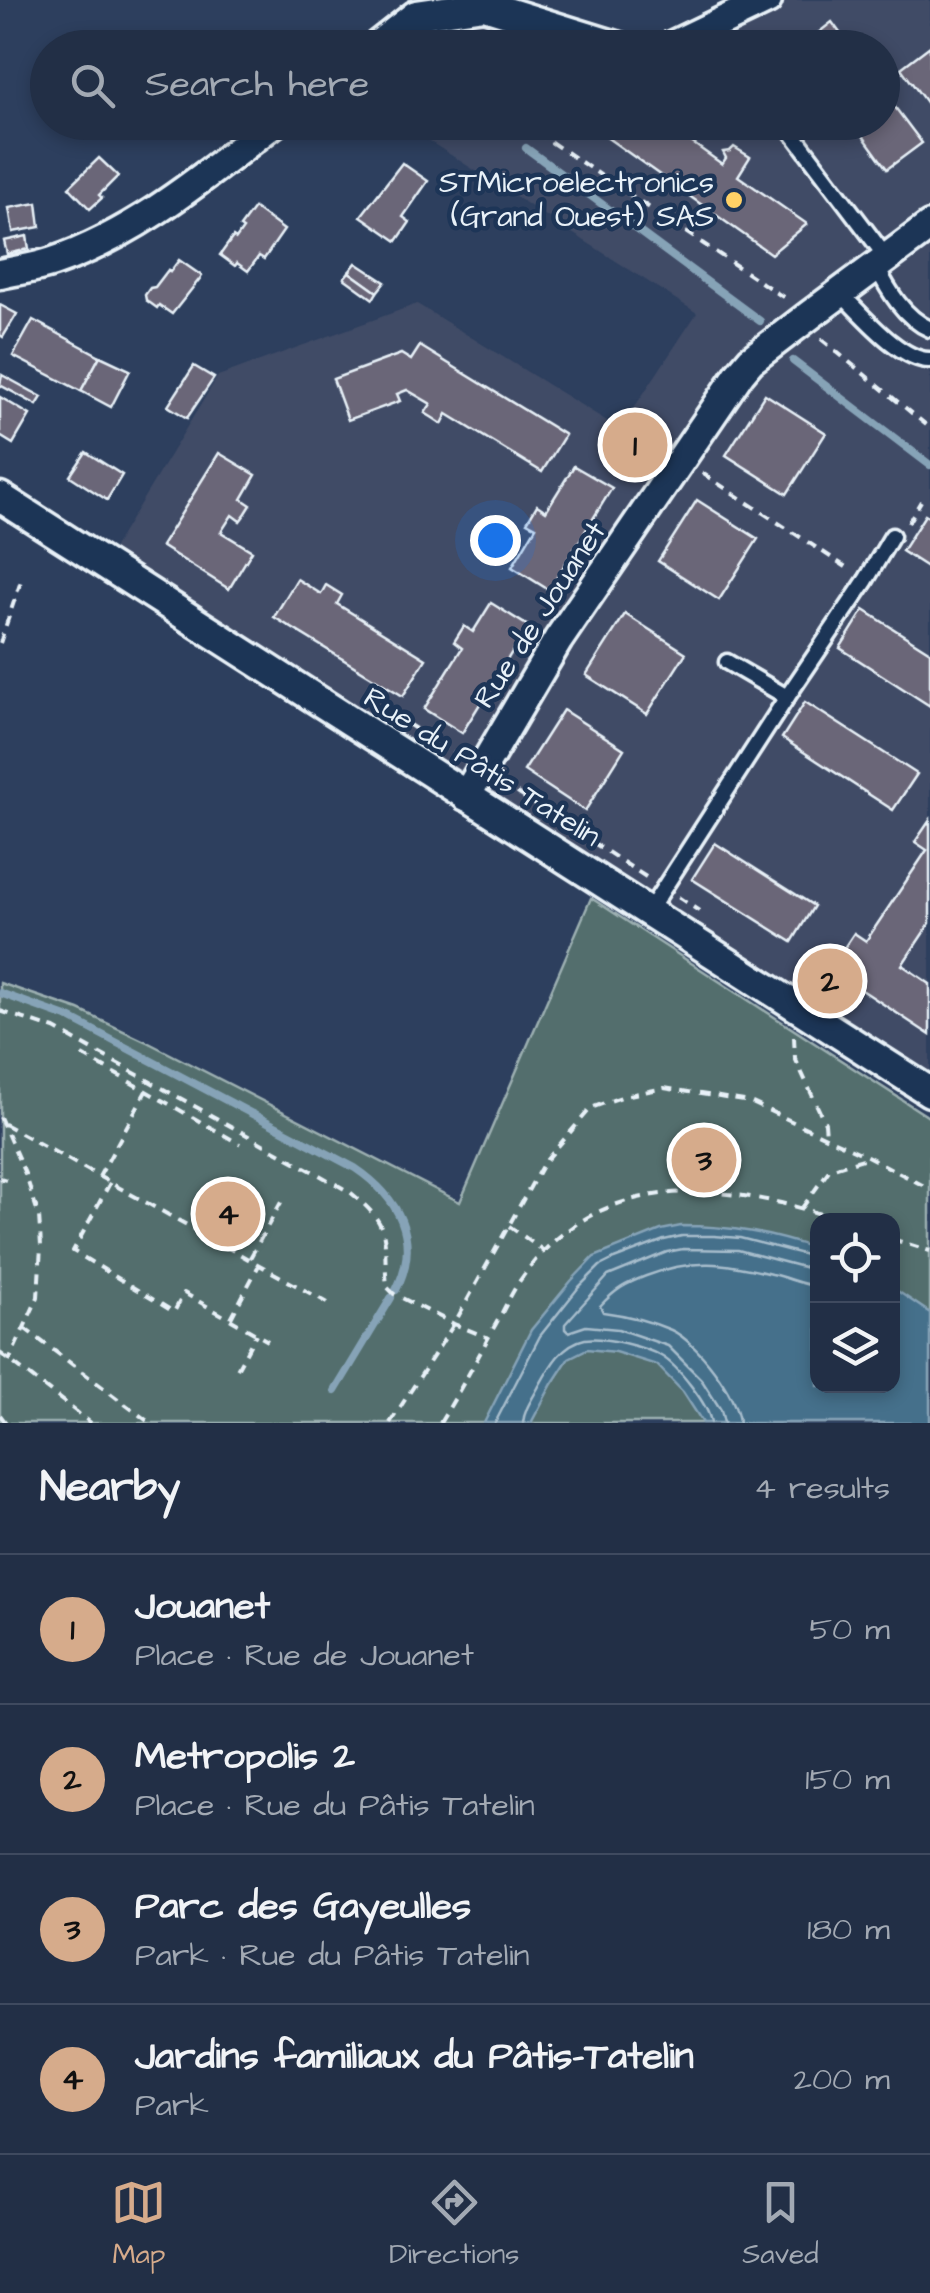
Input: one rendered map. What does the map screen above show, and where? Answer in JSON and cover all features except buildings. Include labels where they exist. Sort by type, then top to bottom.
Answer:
[{"type":"street","points":[[704,30],[766,0]]},
{"type":"street","points":[[398,30],[416,16],[484,4],[567,30]]},
{"type":"street","points":[[0,274],[49,264],[82,251],[153,213],[251,140]]},
{"type":"street","name":"Rue de Jouanet","points":[[466,796],[558,640],[740,373],[810,315],[930,226]]},
{"type":"street","name":"Rue du Pâtis Tatelin","points":[[0,498],[808,1014],[926,1083]]},
{"type":"lane","points":[[797,140],[881,261],[893,298],[919,324],[930,329]]},
{"type":"lane","points":[[840,293],[893,344],[918,360],[930,360]]},
{"type":"lane","points":[[649,911],[892,536]]},
{"type":"lane","points":[[727,662],[787,697]]},
{"type":"path","points":[[548,140],[810,315],[812,332],[930,428]]},
{"type":"path","points":[[682,459],[866,580]]},
{"type":"path","points":[[892,536],[899,538],[921,501]]},
{"type":"path","points":[[0,643],[20,581]]},
{"type":"path","points":[[0,1011],[55,1030],[350,1192],[367,1206],[384,1231],[387,1287],[394,1294],[488,1338]]},
{"type":"path","points":[[808,1014],[794,1034],[795,1058],[825,1123],[826,1137]]},
{"type":"path","points":[[82,1055],[240,1144]]},
{"type":"path","points":[[390,1423],[454,1324],[543,1164],[591,1108],[664,1088],[750,1102],[930,1189]]},
{"type":"path","points":[[99,1177],[146,1091]]},
{"type":"path","points":[[0,1117],[26,1176],[38,1216],[41,1246],[38,1298],[9,1361]]},
{"type":"path","points":[[4,1124],[328,1303]]},
{"type":"path","points":[[802,1208],[830,1169],[868,1157]]},
{"type":"path","points":[[110,1183],[73,1251],[174,1312],[184,1293],[268,1340]]},
{"type":"path","points":[[440,1423],[519,1282],[544,1251],[576,1224],[625,1201],[651,1194],[717,1191],[817,1213]]},
{"type":"path","points":[[249,1260],[284,1197]]},
{"type":"path","points":[[508,1226],[544,1251]]},
{"type":"path","points":[[900,1242],[930,1252]]},
{"type":"path","points":[[230,1319],[259,1266]]},
{"type":"path","points":[[24,1328],[150,1423]]},
{"type":"path","points":[[237,1369],[256,1334]]},
{"type":"path","points":[[0,1352],[90,1423]]},
{"type":"path","points":[[0,1416],[6,1423]]},
{"type":"shaded area","points":[[767,0],[930,0],[930,1092],[466,797],[458,808],[95,578],[218,376],[417,304],[620,429],[697,313],[427,140],[900,140],[900,30],[703,30]]},
{"type":"shaded area","points":[[484,5],[565,30],[397,30],[416,15]]},
{"type":"green space","points":[[591,898],[930,1118],[930,1423],[0,1423],[0,983],[79,1010],[460,1202]]},
{"type":"water","points":[[717,1227],[810,1247],[810,1393],[900,1393],[900,1293],[930,1313],[930,1423],[703,1423],[683,1392],[657,1365],[615,1352],[587,1349],[569,1358],[531,1423],[484,1423],[531,1330],[571,1281],[594,1257],[661,1230]]},
{"type":"waterway","points":[[526,148],[760,321]]},
{"type":"waterway","points":[[793,361],[930,465]]},
{"type":"waterway","points":[[0,993],[72,1019],[370,1179],[394,1206],[406,1237],[407,1254],[396,1290]]},
{"type":"waterway","points":[[335,1391],[391,1298]]},
{"type":"place","name":"STMicroelectronics (Grand Ouest) SAS","points":[[734,200]]},
{"type":"place","name":"Jouanet","points":[[635,445]]},
{"type":"place","name":"Metropolis 2","points":[[830,981]]},
{"type":"place","name":"Parc des Gayeulles","points":[[704,1160]]},
{"type":"place","name":"Jardins familiaux du Pâtis-Tatelin","points":[[228,1214]]}]
